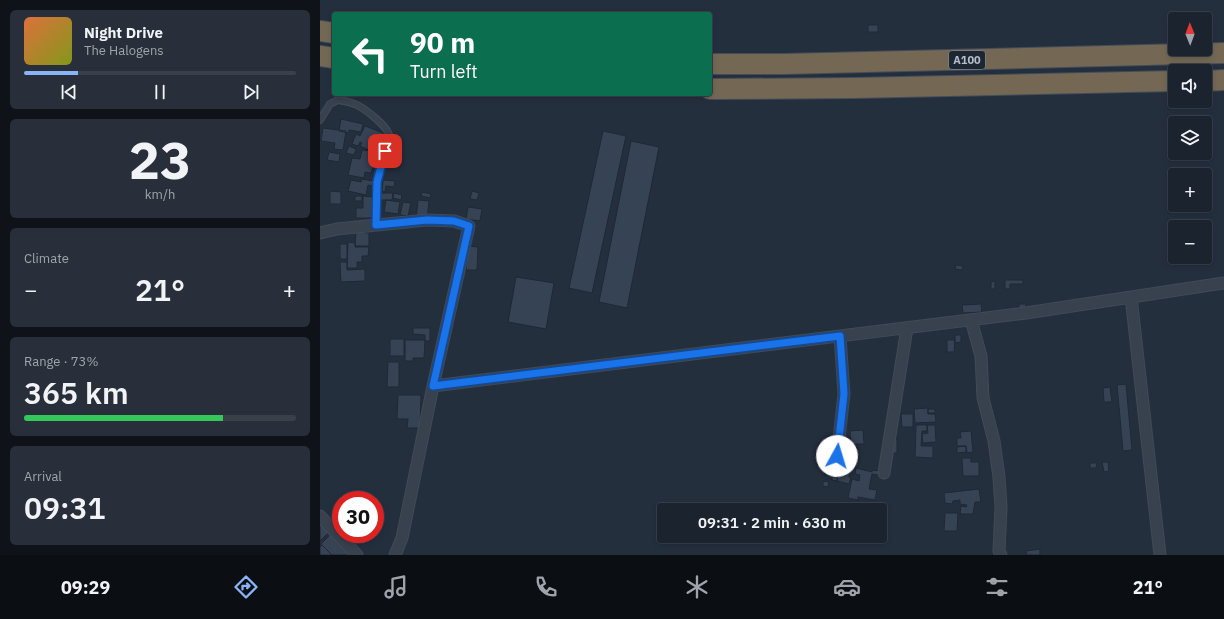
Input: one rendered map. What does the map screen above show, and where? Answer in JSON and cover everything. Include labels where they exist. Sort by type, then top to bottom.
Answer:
[{"type":"highway","points":[[320,31],[332,33]]},
{"type":"highway","name":"A100","points":[[712,64],[784,64],[1224,53]]},
{"type":"highway","points":[[320,56],[332,58]]},
{"type":"highway","points":[[1212,81],[1224,80]]},
{"type":"highway","name":"A100","points":[[712,89],[862,88],[1168,81]]},
{"type":"street","points":[[320,233],[337,229],[427,220],[454,221],[469,226],[433,386],[402,538],[395,555]]},
{"type":"street","points":[[433,386],[1026,314],[1224,283]]},
{"type":"street","points":[[1131,297],[1160,555]]},
{"type":"street","points":[[971,320],[981,356],[983,398],[994,441],[1001,507],[999,551],[1001,555]]},
{"type":"street","points":[[884,473],[907,328]]},
{"type":"street","points":[[837,456],[844,394],[840,336]]},
{"type":"street","points":[[320,516],[358,555]]},
{"type":"lane","points":[[320,120],[330,104],[338,100],[358,105],[389,132],[377,182],[376,225]]},
{"type":"building","points":[[868,25],[878,25],[878,32],[868,32]]},
{"type":"building","points":[[341,119],[363,124],[361,132],[349,130],[349,133],[339,131]]},
{"type":"building","points":[[365,126],[386,134],[382,144],[373,141],[369,150],[360,146],[362,143],[360,142],[358,146],[352,144],[356,134],[360,136]]},
{"type":"building","points":[[323,128],[346,131],[343,150],[334,149],[335,143],[321,141]]},
{"type":"building","points":[[603,131],[626,136],[592,293],[569,288]]},
{"type":"building","points":[[631,141],[659,147],[627,308],[599,302]]},
{"type":"building","points":[[372,144],[383,146],[378,168],[373,167],[371,173],[365,172],[364,178],[348,175],[352,158],[360,159],[362,150],[370,151]]},
{"type":"building","points":[[349,146],[356,149],[354,155],[346,153]]},
{"type":"building","points":[[329,152],[340,154],[339,162],[327,160]]},
{"type":"building","points":[[362,179],[373,181],[372,186],[368,185],[366,195],[348,191],[351,180],[361,182]]},
{"type":"building","points":[[383,180],[395,181],[394,187],[386,186],[385,192],[382,191]]},
{"type":"building","points":[[330,191],[341,192],[341,204],[330,204]]},
{"type":"building","points":[[472,191],[479,193],[477,200],[470,199]]},
{"type":"building","points":[[422,192],[431,194],[430,198],[421,196]]},
{"type":"building","points":[[380,193],[393,193],[392,200],[380,200]]},
{"type":"building","points":[[394,193],[402,195],[401,200],[393,198]]},
{"type":"building","points":[[355,196],[362,196],[362,201],[355,201]]},
{"type":"building","points":[[363,196],[373,197],[372,218],[356,218],[356,208],[363,208]]},
{"type":"building","points":[[386,200],[400,202],[398,214],[384,212]]},
{"type":"building","points":[[418,200],[429,201],[427,221],[416,220]]},
{"type":"building","points":[[403,202],[411,203],[408,216],[400,215]]},
{"type":"building","points":[[468,207],[482,209],[480,221],[466,219]]},
{"type":"building","points":[[356,232],[369,233],[369,246],[355,246]]},
{"type":"building","points":[[348,242],[355,243],[355,247],[369,247],[368,256],[362,256],[362,262],[357,262],[357,268],[347,268]]},
{"type":"building","points":[[340,244],[347,244],[347,259],[340,259]]},
{"type":"building","points":[[468,246],[478,247],[477,270],[466,270]]},
{"type":"building","points":[[340,262],[347,262],[347,270],[365,269],[365,281],[341,282]]},
{"type":"building","points":[[956,265],[963,266],[962,270],[955,269]]},
{"type":"building","points":[[516,277],[554,283],[546,329],[508,322]]},
{"type":"building","points":[[1005,280],[1023,280],[1023,284],[1010,284],[1010,289],[1005,289]]},
{"type":"building","points":[[995,281],[995,289],[991,289],[991,282]]},
{"type":"building","points":[[981,304],[982,312],[963,313],[962,305]]},
{"type":"building","points":[[1019,304],[1026,304],[1026,313],[1019,313]]},
{"type":"building","points":[[413,328],[430,328],[430,341],[425,341],[425,335],[413,334]]},
{"type":"building","points":[[955,335],[961,335],[961,342],[955,343]]},
{"type":"building","points":[[390,339],[404,339],[404,356],[390,356]]},
{"type":"building","points":[[405,340],[425,340],[424,358],[413,358],[413,361],[405,361]]},
{"type":"building","points":[[947,340],[955,340],[954,352],[947,352]]},
{"type":"building","points":[[388,362],[399,362],[399,387],[387,387]]},
{"type":"building","points":[[1126,384],[1132,450],[1123,451],[1117,385]]},
{"type":"building","points":[[1110,387],[1112,402],[1104,402],[1103,388]]},
{"type":"building","points":[[398,395],[421,395],[420,428],[407,428],[408,419],[397,419]]},
{"type":"building","points":[[928,408],[928,414],[935,414],[936,422],[915,423],[914,409]]},
{"type":"building","points":[[928,409],[935,409],[935,413],[928,413]]},
{"type":"building","points":[[901,414],[913,414],[913,427],[902,427]]},
{"type":"building","points":[[916,425],[927,425],[927,431],[922,431],[921,446],[933,446],[933,458],[915,457]]},
{"type":"building","points":[[927,425],[935,425],[936,442],[923,443],[922,434],[928,433]]},
{"type":"building","points":[[863,430],[864,444],[851,444],[850,431]]},
{"type":"building","points":[[971,431],[973,452],[967,453],[966,446],[957,446],[957,438],[961,438],[960,432]]},
{"type":"building","points":[[889,439],[897,439],[897,453],[889,453]]},
{"type":"building","points":[[966,446],[966,452],[957,453],[957,447]]},
{"type":"building","points":[[845,449],[851,450],[848,464],[841,462]]},
{"type":"building","points":[[962,458],[971,458],[971,462],[979,462],[979,476],[963,476]]},
{"type":"building","points":[[827,461],[839,462],[837,481],[832,480],[832,476],[825,475]]},
{"type":"building","points":[[1102,462],[1108,462],[1109,471],[1104,472]]},
{"type":"building","points":[[1090,463],[1097,463],[1096,468],[1090,468]]},
{"type":"building","points":[[841,464],[851,466],[849,477],[851,477],[849,484],[837,481]]},
{"type":"building","points":[[856,468],[872,472],[872,470],[879,471],[878,475],[872,474],[869,489],[877,490],[875,500],[858,497],[858,500],[848,498],[852,479],[859,481],[860,475],[855,474]]},
{"type":"building","points":[[823,481],[829,482],[828,487],[823,486]]},
{"type":"building","points":[[979,489],[981,502],[975,502],[973,514],[960,514],[961,506],[966,507],[967,505],[960,504],[960,500],[953,501],[952,504],[945,503],[944,493]]},
{"type":"building","points":[[945,513],[958,513],[957,531],[944,531]]},
{"type":"building","points":[[320,516],[332,529],[320,541]]},
{"type":"building","points":[[332,533],[332,543],[343,543],[352,552],[349,555],[332,555],[321,544]]},
{"type":"building","points":[[322,545],[332,555],[320,555],[320,547]]},
{"type":"building","points":[[1040,549],[1040,555],[1027,555],[1026,551]]},
{"type":"route","points":[[385,151],[377,182],[376,225],[427,220],[454,221],[469,226],[433,386],[840,336],[844,394],[837,456]]}]
